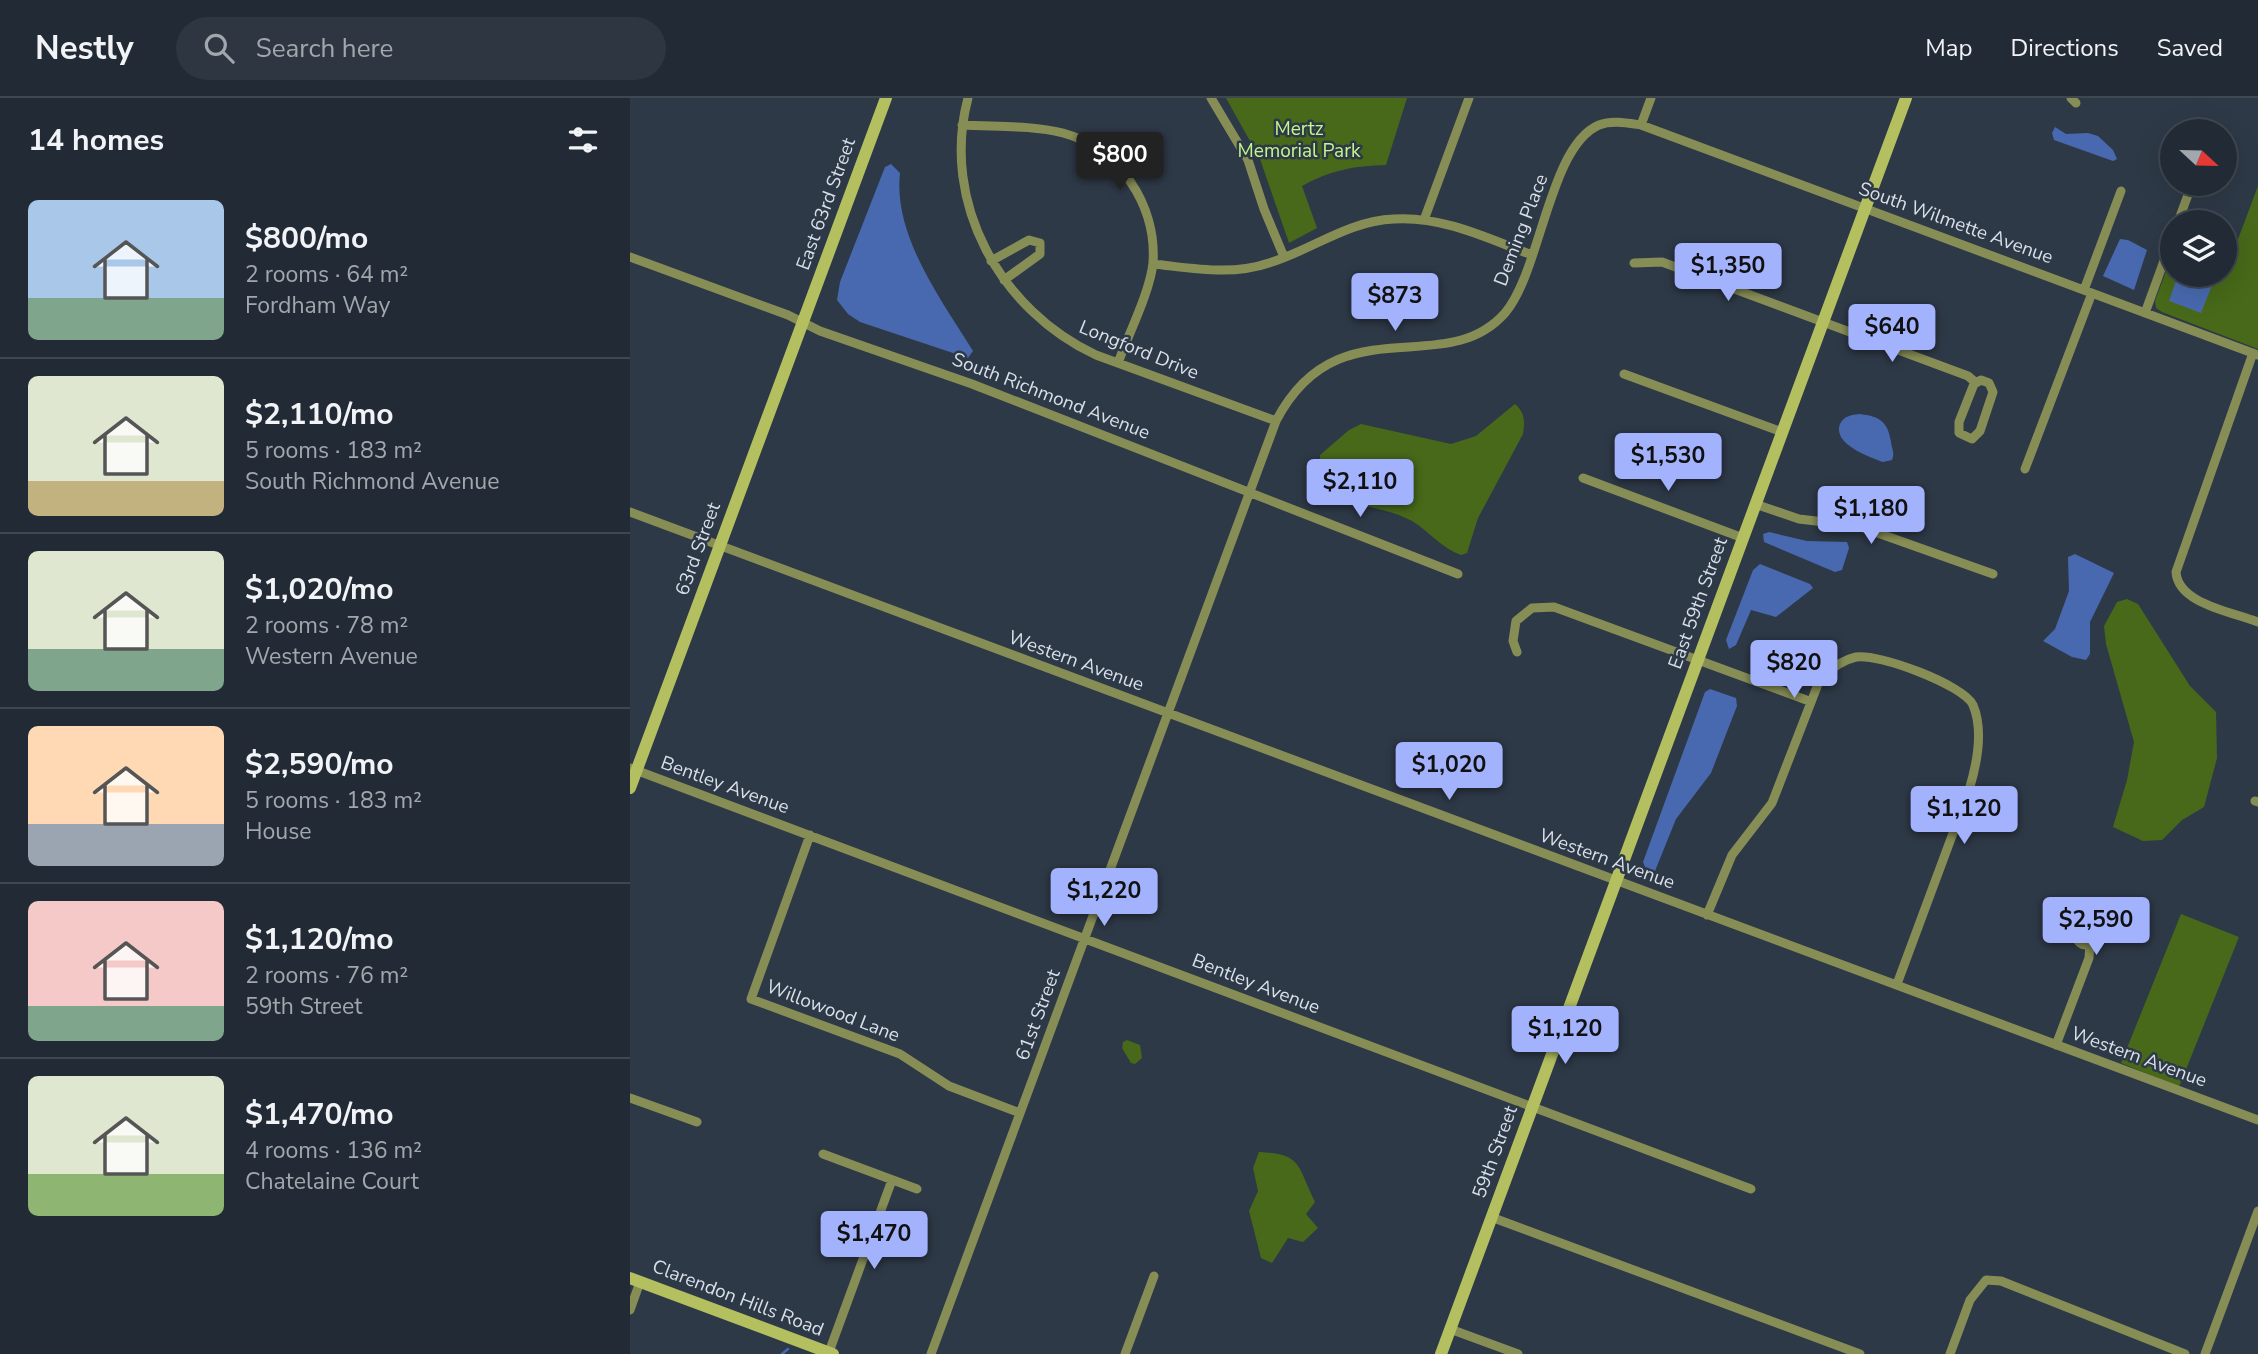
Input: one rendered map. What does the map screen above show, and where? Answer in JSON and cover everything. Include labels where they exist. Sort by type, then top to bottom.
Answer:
[{"type":"street","name":"East 63rd Street","points":[[803,324],[886,98]]},
{"type":"street","name":"Longford Drive","points":[[968,98],[962,125],[962,167],[968,202],[980,242],[1004,279],[1049,327],[1078,346],[1118,363],[1276,421]]},
{"type":"street","points":[[1211,98],[1248,160],[1284,257]]},
{"type":"street","points":[[1424,220],[1469,98]]},
{"type":"street","points":[[1641,125],[1651,98]]},
{"type":"street","name":"East 59th Street","points":[[1658,767],[1906,98]]},
{"type":"street","name":"Deming Place","points":[[1251,491],[1276,421],[1301,383],[1338,358],[1369,351],[1456,340],[1483,330],[1496,321],[1512,302],[1568,158],[1579,140],[1598,125],[1617,122],[1641,125]]},
{"type":"street","points":[[962,125],[1061,133],[1088,143],[1105,154],[1124,173],[1142,200],[1150,233],[1153,264],[1118,363]]},
{"type":"street","name":"South Wilmette Avenue","points":[[1641,125],[2255,354]]},
{"type":"street","points":[[2025,469],[2121,191]]},
{"type":"street","points":[[1153,264],[1230,271],[1259,267],[1362,223],[1392,219],[1447,224],[1532,255]]},
{"type":"street","points":[[991,261],[1029,240],[1040,243],[1040,254],[1004,279]]},
{"type":"street","name":"South Richmond Avenue","points":[[630,259],[692,278],[803,324],[972,384],[1458,574]]},
{"type":"street","points":[[1634,263],[1662,262],[1968,376],[1975,382],[1985,381],[1993,392],[1980,431],[1972,439],[1966,439],[1961,437],[1958,428],[1975,382]]},
{"type":"street","points":[[2144,313],[2160,271]]},
{"type":"street","name":"63rd Street","points":[[630,788],[633,769],[803,324]]},
{"type":"street","points":[[2255,354],[2177,569],[2177,583],[2190,596],[2258,622]]},
{"type":"street","points":[[1624,374],[1782,432]]},
{"type":"street","points":[[1583,478],[1743,538]]},
{"type":"street","name":"61st Street","points":[[931,1354],[1251,491]]},
{"type":"street","points":[[1755,504],[1799,519],[1858,526],[1993,574]]},
{"type":"street","name":"Western Avenue","points":[[630,512],[2258,1120]]},
{"type":"street","points":[[1517,652],[1513,641],[1516,621],[1524,613],[1543,605],[1575,613],[1810,701]]},
{"type":"street","points":[[1707,915],[1732,855],[1772,803],[1820,680],[1830,669],[1858,656],[1884,660],[1961,690],[1973,703],[1978,745],[1973,776],[1897,984]]},
{"type":"street","name":"59th Street","points":[[1441,1354],[1658,767]]},
{"type":"street","name":"Bentley Avenue","points":[[633,769],[1751,1189]]},
{"type":"street","name":"Willowood Lane","points":[[810,835],[751,999],[900,1054],[949,1086],[1020,1113]]},
{"type":"street","points":[[2056,1045],[2089,958],[2090,944]]},
{"type":"street","points":[[630,1098],[697,1122]]},
{"type":"street","points":[[823,1154],[917,1189]]},
{"type":"street","points":[[831,1353],[892,1180]]},
{"type":"street","points":[[2205,1354],[2258,1211]]},
{"type":"street","points":[[1491,1217],[1860,1354]]},
{"type":"street","points":[[1125,1354],[1154,1276]]},
{"type":"street","points":[[630,1310],[635,1280]]},
{"type":"street","name":"Clarendon Hills Road","points":[[635,1280],[805,1349],[831,1353]]},
{"type":"street","points":[[1950,1354],[1970,1300],[1986,1280],[2001,1281],[2185,1354]]},
{"type":"street","points":[[1450,1329],[1518,1354]]},
{"type":"green space","name":"Mertz Memorial Park","points":[[1226,98],[1407,98],[1386,165],[1343,170],[1302,186],[1317,228],[1289,243],[1260,159]]},
{"type":"green space","points":[[2258,186],[2258,349],[2156,308],[2155,301],[2160,287],[2237,287],[2237,242]]},
{"type":"green space","points":[[1515,404],[1524,418],[1523,434],[1478,518],[1467,553],[1461,555],[1454,552],[1418,525],[1401,516],[1353,503],[1320,487],[1320,455],[1349,430],[1361,424],[1451,444],[1476,436]]},
{"type":"green space","points":[[2127,599],[2138,604],[2190,686],[2216,712],[2217,758],[2204,807],[2182,820],[2162,840],[2143,841],[2113,827],[2127,780],[2134,742],[2106,644],[2104,626],[2117,602]]},
{"type":"green space","points":[[2181,914],[2239,937],[2179,1087],[2121,1063]]},
{"type":"green space","points":[[1127,1040],[1140,1045],[1142,1058],[1135,1064],[1131,1063],[1122,1048],[1123,1042]]},
{"type":"green space","points":[[1259,1152],[1284,1156],[1297,1164],[1315,1202],[1306,1214],[1318,1228],[1303,1242],[1288,1238],[1272,1263],[1261,1258],[1249,1211],[1258,1191],[1253,1168]]},
{"type":"water","points":[[2055,127],[2066,134],[2088,133],[2098,136],[2113,150],[2117,159],[2113,161],[2054,140],[2052,133]]},
{"type":"water","points":[[891,164],[900,173],[900,197],[912,243],[934,288],[973,351],[968,358],[860,322],[848,314],[837,300],[840,282],[885,167]]},
{"type":"water","points":[[2120,239],[2147,250],[2134,290],[2103,276]]},
{"type":"water","points":[[2174,287],[2211,287],[2201,313],[2169,301]]},
{"type":"water","points":[[1859,414],[1878,418],[1885,425],[1890,435],[1892,460],[1883,462],[1870,457],[1854,449],[1842,438],[1839,431],[1842,421],[1848,416]]},
{"type":"water","points":[[1769,532],[1807,541],[1847,542],[1849,548],[1842,570],[1835,572],[1764,542],[1763,534]]},
{"type":"water","points":[[2075,554],[2114,573],[2090,622],[2090,654],[2086,660],[2072,657],[2043,641],[2055,629],[2069,591],[2068,557]]},
{"type":"water","points":[[1760,564],[1810,584],[1813,588],[1776,617],[1751,610],[1736,645],[1729,649],[1726,640],[1753,570]]},
{"type":"water","points":[[1710,689],[1736,698],[1737,706],[1711,773],[1676,819],[1655,871],[1645,867],[1643,862],[1705,692]]},
{"type":"waterway","points":[[784,1316],[796,1327]]},
{"type":"waterway","points":[[782,1354],[788,1349]]}]
